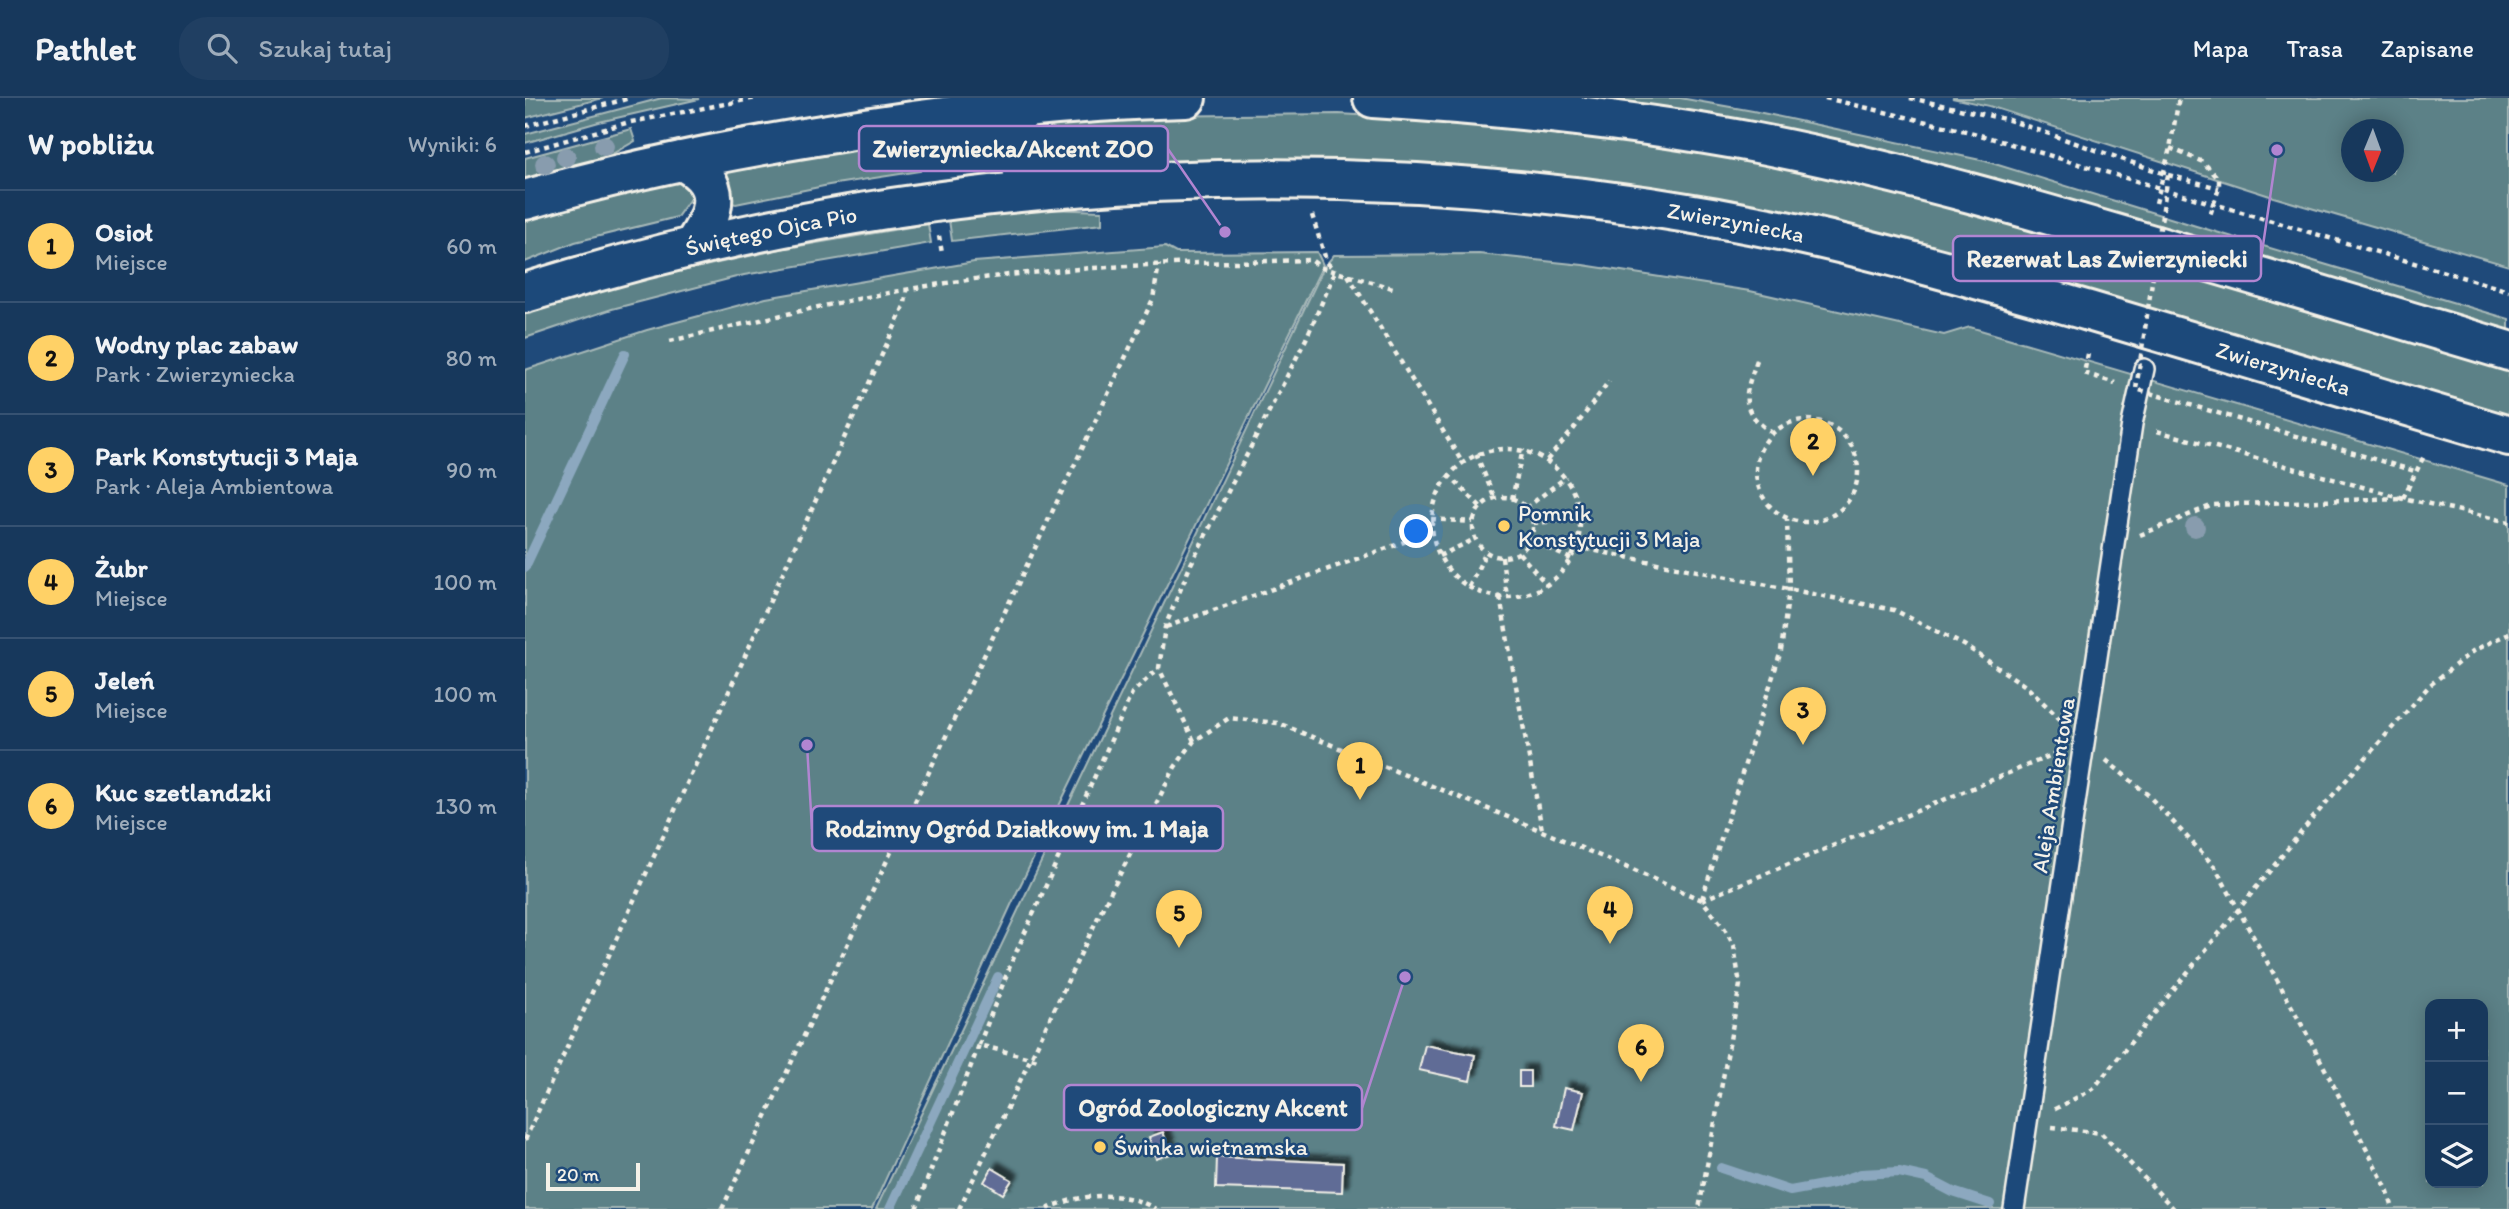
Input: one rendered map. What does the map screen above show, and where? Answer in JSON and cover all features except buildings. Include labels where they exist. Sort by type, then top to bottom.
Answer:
[{"type":"main road","points":[[525,200],[727,150],[1014,101],[1186,98]]},
{"type":"main road","points":[[1373,98],[1476,104],[1608,119],[1756,143],[1894,173],[2070,220],[2509,351]]},
{"type":"main road","points":[[682,161],[698,168],[707,178],[712,199],[711,214],[706,227],[693,246]]},
{"type":"main road","name":"Zwierzyniecka","points":[[1022,192],[1226,179],[1392,182],[1511,191],[1661,209],[1804,235],[1948,270],[2509,436]]},
{"type":"main road","name":"Świętego Ojca Pio","points":[[525,293],[693,246],[935,202],[1022,192]]},
{"type":"street","points":[[1014,101],[1022,192]]},
{"type":"street","name":"Aleja Ambientowa","points":[[2014,1209],[2114,546],[2144,369]]},
{"type":"path","points":[[525,127],[630,98]]},
{"type":"path","points":[[525,152],[626,123],[756,98]]},
{"type":"path","points":[[1825,98],[1970,132],[2509,291]]},
{"type":"path","points":[[1910,98],[2008,120],[2168,174],[2219,188]]},
{"type":"path","points":[[2156,203],[2179,98]]},
{"type":"path","points":[[2170,148],[2203,162],[2219,178],[2219,188],[2209,218]]},
{"type":"path","points":[[2136,389],[2168,174]]},
{"type":"path","points":[[1312,215],[1327,262],[1336,270]]},
{"type":"path","points":[[670,341],[792,312],[907,289],[969,280],[1159,264],[1311,260],[1322,268],[1396,289]]},
{"type":"path","points":[[722,1209],[1153,299],[1159,264]]},
{"type":"path","points":[[1194,741],[1159,668],[1165,627],[1191,564],[1306,339],[1336,270]]},
{"type":"path","points":[[1347,273],[1462,462]]},
{"type":"path","points":[[525,1140],[905,304],[907,289]]},
{"type":"path","points":[[2088,354],[2084,373],[2418,472]]},
{"type":"path","points":[[1757,360],[1745,394],[1747,408],[1758,424],[1771,432]]},
{"type":"path","points":[[1547,460],[1609,381]]},
{"type":"path","points":[[1805,419],[1828,423],[1847,437],[1858,457],[1859,480],[1849,502],[1832,517],[1809,523],[1787,519],[1767,505],[1756,485],[1756,461],[1771,432],[1783,425],[1805,419]]},
{"type":"path","points":[[2133,424],[2403,498],[2509,522]]},
{"type":"path","points":[[1491,449],[1523,449],[1547,460],[1566,477],[1574,490],[1581,519],[1571,559],[1565,569],[1547,585],[1534,592],[1507,597],[1479,592],[1452,574],[1439,556],[1432,532],[1434,503],[1448,475],[1462,462],[1491,449]]},
{"type":"path","points":[[1512,499],[1523,449]]},
{"type":"path","points":[[1476,454],[1495,499]]},
{"type":"path","points":[[2403,498],[2425,454]]},
{"type":"path","points":[[1448,475],[1481,507]]},
{"type":"path","points":[[1526,508],[1566,477]]},
{"type":"path","points":[[2114,546],[2213,505],[2403,498]]},
{"type":"path","points":[[1495,499],[1512,499],[1526,508],[1533,523],[1530,540],[1519,552],[1502,557],[1486,552],[1475,539],[1473,522],[1481,507],[1495,499]]},
{"type":"path","points":[[1431,519],[1473,522]]},
{"type":"path","points":[[1533,523],[1581,519]]},
{"type":"path","points":[[1702,900],[1781,651],[1789,589],[1787,519]]},
{"type":"path","points":[[1165,627],[1432,532]]},
{"type":"path","points":[[1439,556],[1475,539]]},
{"type":"path","points":[[1530,540],[1571,559]]},
{"type":"path","points":[[1576,547],[1894,610],[1964,645],[2027,687],[2084,742],[2147,794],[2215,867],[2309,1038],[2387,1189],[2393,1209]]},
{"type":"path","points":[[1469,587],[1486,552]]},
{"type":"path","points":[[1519,552],[1547,585]]},
{"type":"path","points":[[1502,557],[1507,597]]},
{"type":"path","points":[[1500,597],[1542,831]]},
{"type":"path","points":[[2027,1124],[2093,1089],[2311,820],[2430,685],[2473,652],[2509,633]]},
{"type":"path","points":[[916,1209],[1010,965],[1132,693],[1159,668]]},
{"type":"path","points":[[959,1209],[1114,887],[1175,767],[1194,741],[1229,718],[1278,723],[1702,900],[1734,946],[1740,985],[1699,1209]]},
{"type":"path","points":[[1702,900],[2084,742]]},
{"type":"path","points":[[979,1045],[1038,1060]]},
{"type":"path","points":[[2027,1124],[2101,1133],[2174,1209]]},
{"type":"path","points":[[1047,1209],[1083,1197],[1109,1196],[1155,1209]]},
{"type":"green space","points":[[525,98],[603,98],[525,118]]},
{"type":"green space","points":[[662,98],[699,99],[599,122],[525,143],[525,134]]},
{"type":"green space","points":[[1601,98],[1680,98],[1985,161],[2509,319],[2509,333],[1915,159],[1700,113]]},
{"type":"green space","points":[[1952,98],[2509,98],[2509,266],[2270,196],[1989,106]]},
{"type":"green space","points":[[1339,114],[1501,123],[1751,160],[1877,187],[2003,221],[2509,371],[2509,417],[1932,250],[1733,200],[1551,177],[1084,170],[1069,164],[1046,148],[1045,133],[1058,122],[1147,116]]},
{"type":"green space","points":[[631,129],[635,141],[605,158],[525,182],[525,158]]},
{"type":"green space","points":[[915,135],[920,171],[829,185],[736,204],[728,202],[722,172],[726,167]]},
{"type":"green space","points":[[677,178],[692,189],[692,196],[677,217],[575,242],[525,262],[525,218]]},
{"type":"green space","points":[[1051,209],[1102,211],[1102,224],[952,241],[949,220]]},
{"type":"green space","points":[[928,224],[931,243],[744,275],[612,309],[525,338],[525,313],[628,283],[781,249]]},
{"type":"green space","points":[[1165,247],[1176,253],[1317,252],[1323,265],[1017,892],[872,1209],[525,1209],[525,370],[647,330],[766,298],[974,262]]},
{"type":"green space","points":[[1479,254],[1583,265],[1750,291],[1944,335],[1970,327],[2509,485],[2509,1209],[876,1209],[1324,267],[1334,255]]},
{"type":"waterway","points":[[525,567],[625,354]]},
{"type":"waterway","points":[[890,1209],[998,977]]},
{"type":"waterway","points":[[1721,1168],[1790,1191],[1834,1183],[1861,1174],[1899,1172],[1926,1178],[1953,1192],[1990,1204]]},
{"type":"place","name":"Rezerwat Las Zwierzyniecki","points":[[2277,150]]},
{"type":"place","name":"Zwierzyniecka/Akcent ZOO","points":[[1225,232]]},
{"type":"place","name":"Wodny plac zabaw","points":[[1813,476]]},
{"type":"place","name":"Pomnik Konstytucji 3 Maja","points":[[1504,526]]},
{"type":"place","name":"Rodzinny Ogród Działkowy im. 1 Maja","points":[[807,745]]},
{"type":"place","name":"Park Konstytucji 3 Maja","points":[[1803,745]]},
{"type":"place","name":"Osioł","points":[[1360,800]]},
{"type":"place","name":"Żubr","points":[[1610,944]]},
{"type":"place","name":"Jeleń","points":[[1179,948]]},
{"type":"place","name":"Ogród Zoologiczny Akcent","points":[[1405,977]]},
{"type":"place","name":"Kuc szetlandzki","points":[[1641,1082]]},
{"type":"place","name":"Świnka wietnamska","points":[[1100,1147]]}]
